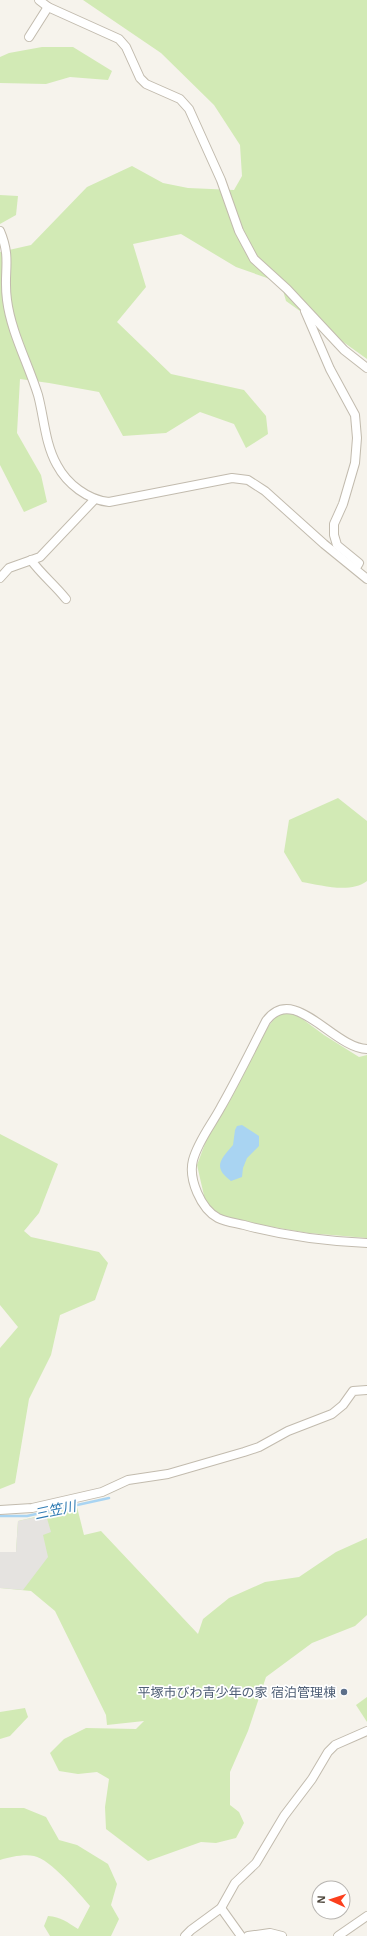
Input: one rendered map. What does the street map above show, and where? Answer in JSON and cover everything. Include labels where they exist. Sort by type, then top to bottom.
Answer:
[{"type":"street","points":[[39,0],[48,7],[119,39],[126,46],[140,78],[146,84],[180,99],[189,109],[221,180],[246,246],[254,259],[287,289],[344,350],[367,368]]},
{"type":"street","points":[[29,37],[48,7]]},
{"type":"street","points":[[0,231],[7,253],[7,301],[24,359],[38,397],[53,456],[57,465],[67,479],[83,493],[95,499],[115,502],[232,478],[248,480],[265,491],[324,544],[356,568],[367,579]]},
{"type":"street","points":[[304,307],[330,369],[355,416],[357,438],[355,463],[334,524],[334,535],[337,545],[359,563],[356,568]]},
{"type":"street","points":[[0,578],[9,568],[40,557],[95,499]]},
{"type":"street","points":[[31,560],[55,584],[66,599]]},
{"type":"street","points":[[367,1049],[348,1044],[298,1010],[285,1008],[275,1012],[266,1021],[232,1089],[198,1148],[192,1167],[193,1177],[201,1201],[209,1211],[219,1218],[256,1228],[309,1239],[367,1243]]},
{"type":"street","points":[[0,1510],[32,1508],[102,1492],[128,1480],[168,1474],[244,1452],[259,1447],[288,1431],[332,1414],[344,1405],[353,1391],[367,1390]]},
{"type":"street","points":[[185,1936],[220,1908],[232,1886],[260,1856],[284,1816],[312,1779],[328,1752],[335,1745],[367,1731]]},
{"type":"street","points":[[220,1908],[241,1936]]},
{"type":"street","points":[[338,1936],[367,1916]]},
{"type":"street","points":[[248,1936],[270,1933],[282,1936]]},
{"type":"green space","points":[[83,0],[367,0],[367,359],[286,301],[282,287],[267,278],[236,267],[181,234],[133,244],[146,287],[117,322],[171,374],[244,390],[266,416],[268,434],[246,448],[234,424],[200,412],[166,433],[123,436],[99,392],[20,379],[17,433],[41,475],[47,502],[24,512],[0,465],[0,252],[31,245],[87,187],[132,166],[163,183],[188,188],[234,190],[242,176],[240,145],[214,105],[161,53]]},
{"type":"green space","points":[[42,47],[73,47],[112,71],[108,80],[70,77],[46,84],[0,83],[0,57],[9,53]]},
{"type":"green space","points":[[0,195],[18,196],[16,215],[0,224]]},
{"type":"green space","points":[[338,798],[367,821],[367,881],[360,885],[344,888],[335,888],[302,882],[284,852],[289,820]]},
{"type":"green space","points":[[293,1012],[324,1035],[359,1057],[367,1055],[367,1238],[308,1233],[249,1223],[220,1215],[209,1206],[205,1200],[197,1165],[209,1133],[264,1032],[278,1014]]},
{"type":"green space","points":[[0,1134],[58,1164],[39,1213],[24,1231],[31,1237],[99,1252],[108,1263],[95,1300],[60,1315],[51,1355],[29,1399],[15,1483],[0,1489],[0,1348],[18,1327],[0,1305]]},
{"type":"green space","points":[[77,1507],[84,1535],[101,1531],[198,1634],[203,1619],[229,1598],[265,1582],[299,1577],[336,1552],[367,1538],[367,1615],[355,1626],[312,1643],[266,1677],[248,1731],[230,1772],[230,1805],[239,1812],[244,1823],[236,1838],[216,1843],[201,1842],[148,1861],[106,1829],[105,1807],[109,1779],[97,1772],[78,1774],[59,1771],[50,1753],[64,1739],[86,1728],[136,1729],[144,1721],[107,1725],[106,1715],[55,1611],[31,1591],[0,1588],[0,1552],[16,1552],[18,1521]]},
{"type":"green space","points":[[367,1697],[367,1722],[356,1705]]},
{"type":"green space","points":[[25,1708],[28,1717],[10,1736],[0,1739],[0,1712]]},
{"type":"green space","points":[[0,1808],[24,1808],[46,1817],[59,1840],[77,1845],[108,1864],[117,1884],[111,1905],[119,1919],[111,1936],[50,1936],[44,1926],[48,1916],[67,1922],[78,1929],[90,1906],[64,1877],[41,1858],[26,1855],[0,1860]]},
{"type":"shaded area","points":[[46,1515],[51,1532],[43,1535],[48,1557],[23,1590],[0,1588],[0,1552],[16,1552],[18,1521]]},
{"type":"water","points":[[242,1125],[259,1136],[259,1146],[247,1158],[243,1168],[242,1177],[231,1181],[225,1176],[220,1167],[220,1163],[233,1145],[237,1126]]},
{"type":"waterway","name":"三笠川","points":[[0,1516],[27,1516],[109,1498]]},
{"type":"place","name":"平塚市びわ青少年の家 宿泊管理棟","points":[[344,1692]]}]
